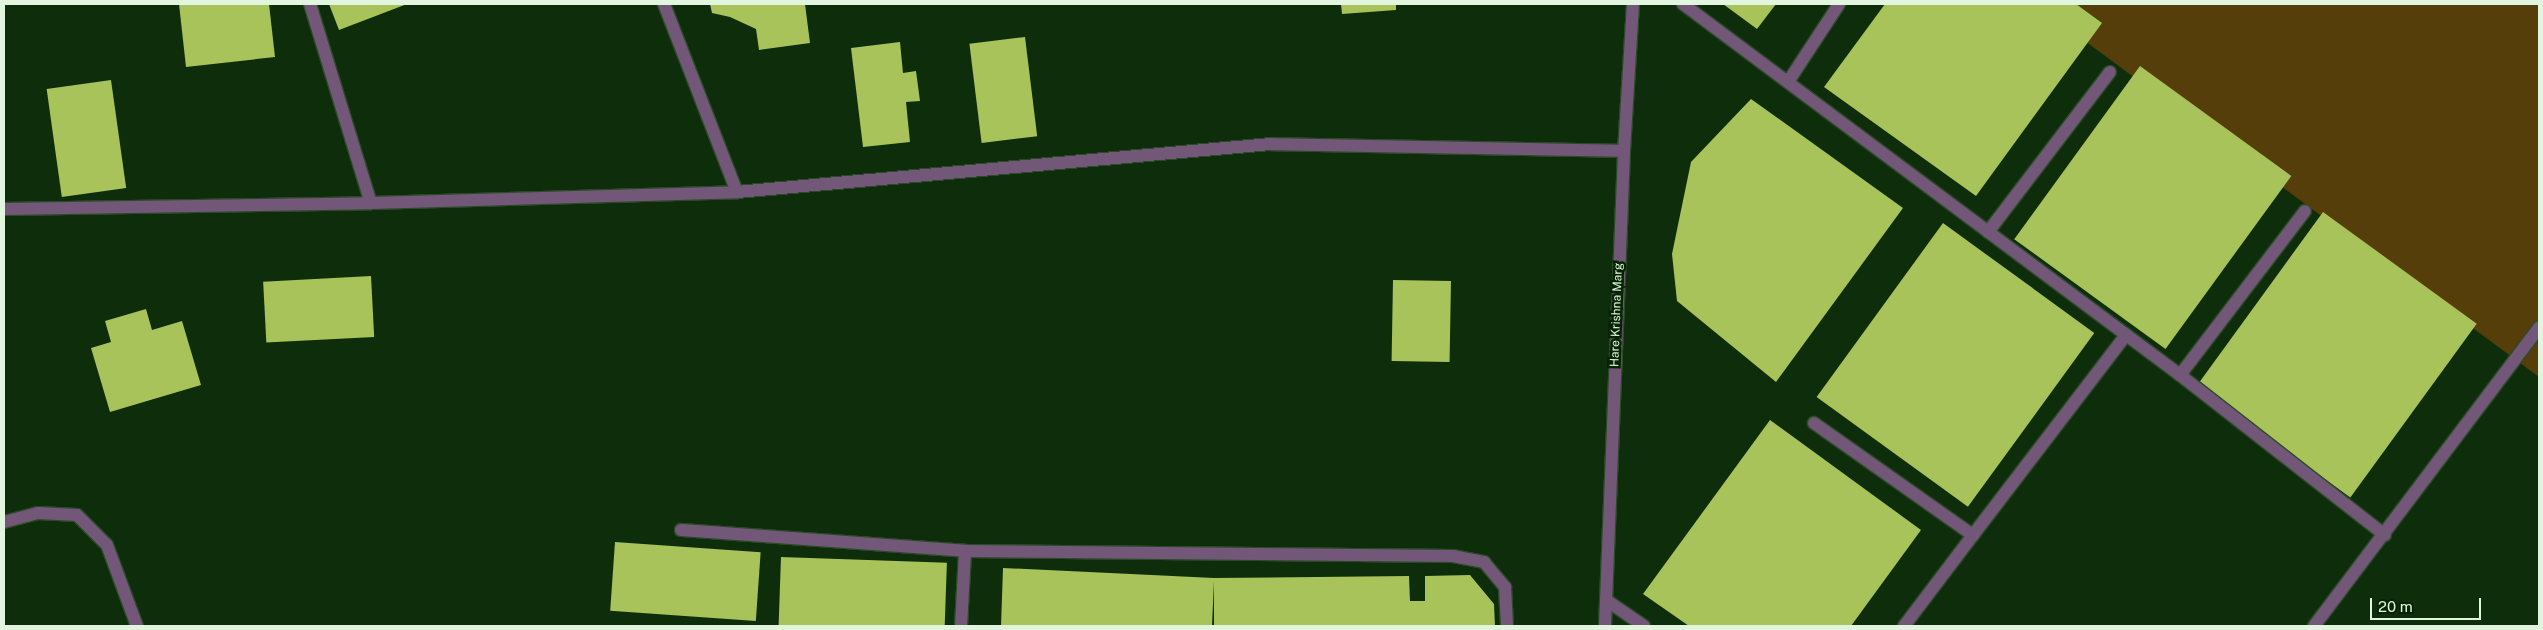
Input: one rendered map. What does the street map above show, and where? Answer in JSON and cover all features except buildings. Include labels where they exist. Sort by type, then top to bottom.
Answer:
[{"type":"street","points":[[310,4],[371,203]]},
{"type":"street","points":[[664,4],[737,192]]},
{"type":"street","name":"Hare Krishna Marg","points":[[1605,626],[1624,151],[1633,4]]},
{"type":"street","points":[[1682,4],[2180,375],[2385,535]]},
{"type":"street","points":[[1788,82],[1839,4]]},
{"type":"street","points":[[1988,232],[2110,72]]},
{"type":"street","points":[[4,209],[371,203],[737,192],[1271,144],[1624,151]]},
{"type":"street","points":[[2180,375],[2305,210]]},
{"type":"street","points":[[2314,626],[2385,535],[2539,327]]},
{"type":"street","points":[[1904,626],[2126,335]]},
{"type":"street","points":[[1814,423],[1973,535]]},
{"type":"street","points":[[4,522],[38,513],[77,515],[107,545],[137,626]]},
{"type":"street","points":[[681,530],[965,551],[1453,556],[1484,562],[1505,587],[1507,626]]},
{"type":"street","points":[[961,626],[965,551]]},
{"type":"street","points":[[1606,600],[1644,626]]},
{"type":"shaded area","points":[[2035,4],[2539,4],[2539,377]]}]
